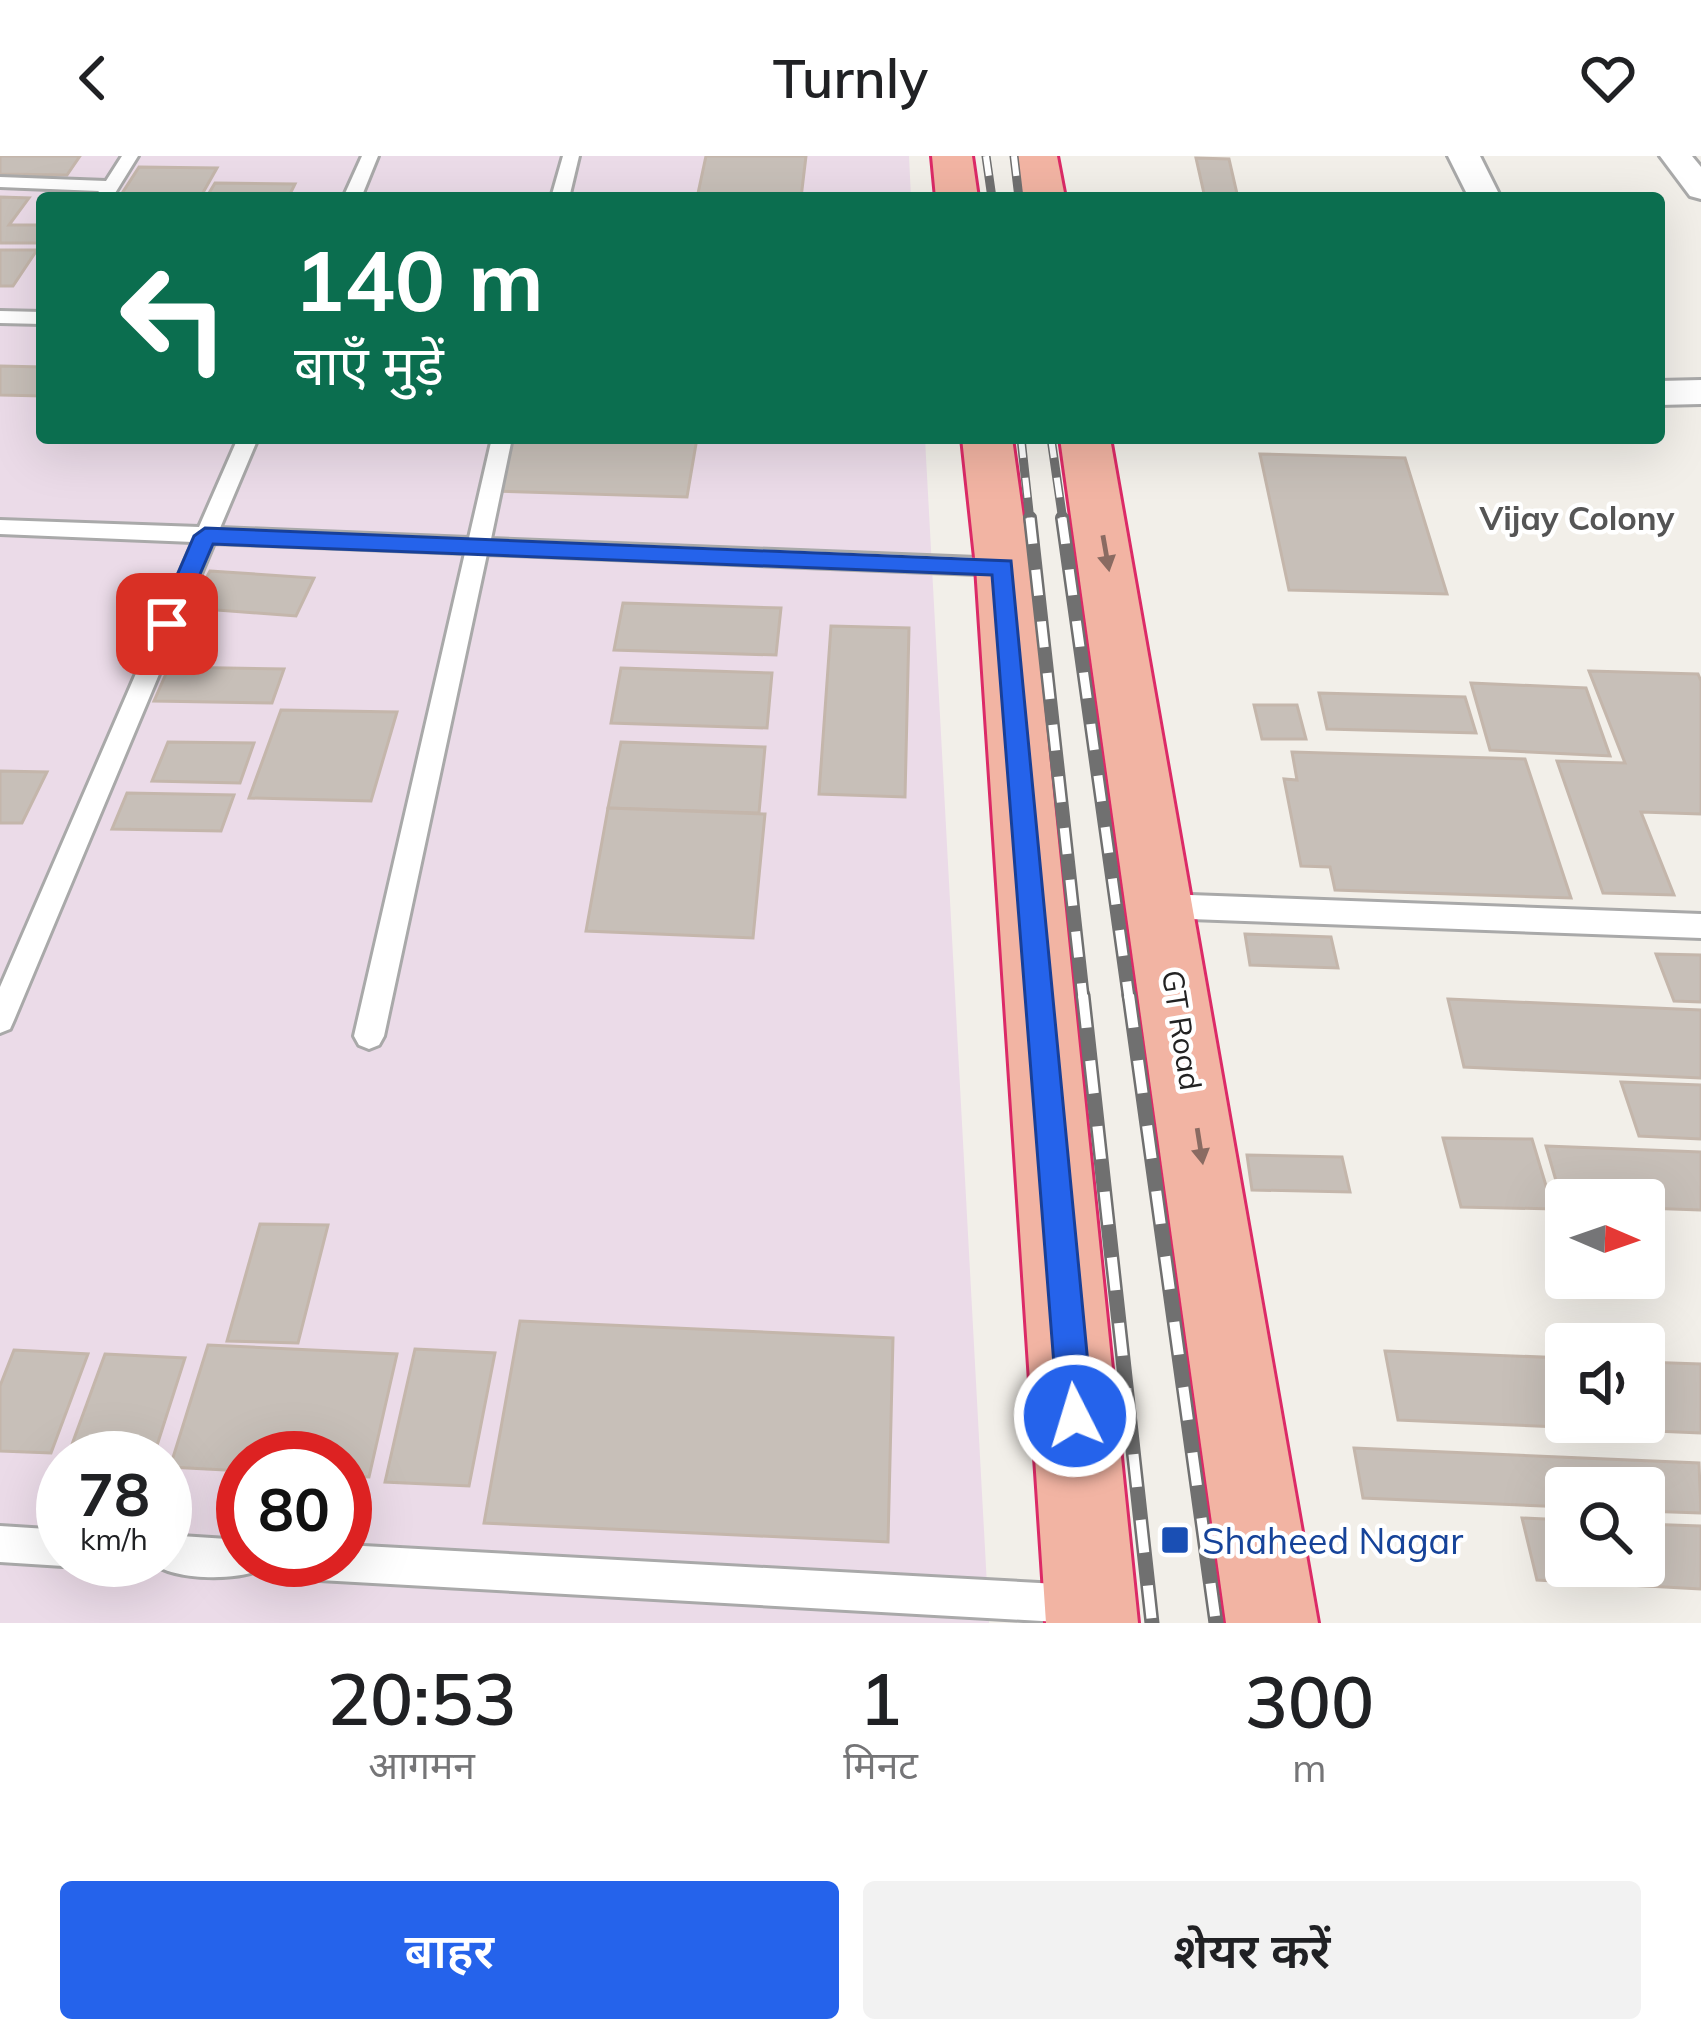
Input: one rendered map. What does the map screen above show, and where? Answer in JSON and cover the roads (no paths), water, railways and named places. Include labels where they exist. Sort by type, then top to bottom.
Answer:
[{"type":"highway","points":[[952,156],[956,192]]},
{"type":"highway","points":[[1037,156],[1043,192]]},
{"type":"highway","points":[[988,444],[1003,567],[1092,1614]]},
{"type":"highway","name":"GT Road","points":[[1086,444],[1163,906],[1272,1623]]},
{"type":"street","points":[[1464,156],[1482,192]]},
{"type":"street","points":[[1676,156],[1701,189]]},
{"type":"street","points":[[1665,393],[1701,392]]},
{"type":"lane","points":[[0,182],[107,192],[130,156]]},
{"type":"lane","points":[[355,192],[370,156]]},
{"type":"lane","points":[[562,192],[571,156]]},
{"type":"lane","points":[[0,316],[36,318]]},
{"type":"lane","points":[[0,1020],[245,444]]},
{"type":"lane","points":[[369,1036],[501,444]]},
{"type":"lane","points":[[0,527],[1003,567]]},
{"type":"lane","points":[[1163,906],[1701,926]]},
{"type":"lane","points":[[0,1544],[36,1546]]},
{"type":"lane","points":[[372,1566],[1092,1614]]},
{"type":"railway","points":[[986,156],[991,192]]},
{"type":"railway","points":[[1014,156],[1018,192]]},
{"type":"railway","points":[[1022,444],[1030,521]]},
{"type":"railway","points":[[1052,444],[1063,521]]},
{"type":"railway","points":[[1030,518],[1083,998]]},
{"type":"railway","points":[[1062,518],[1129,998]]},
{"type":"railway","points":[[1083,995],[1152,1623]]},
{"type":"railway","points":[[1129,995],[1216,1623]]},
{"type":"place","name":"Shaheed Nagar","points":[[1175,1540]]},
{"type":"district","name":"Vijay Colony","points":[[1577,517]]}]
